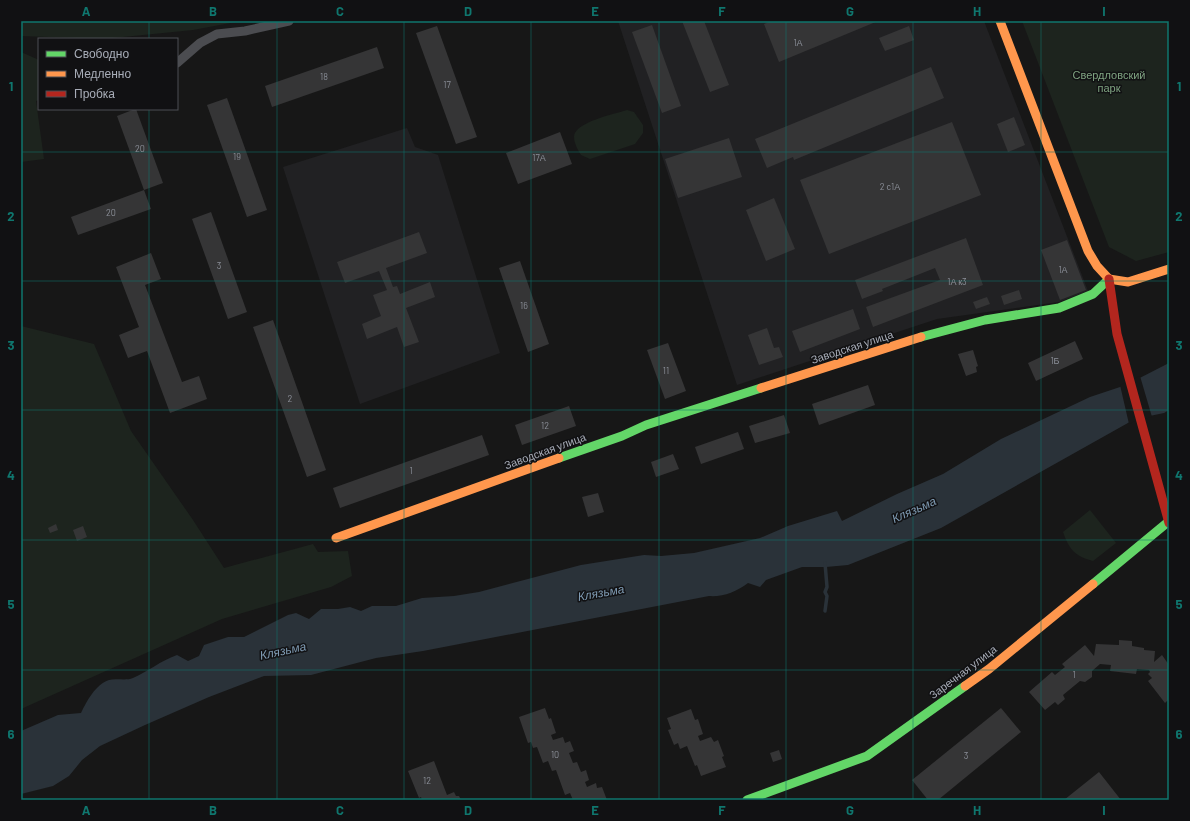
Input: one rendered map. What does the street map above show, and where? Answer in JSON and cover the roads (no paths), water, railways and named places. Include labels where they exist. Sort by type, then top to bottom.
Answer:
[{"type":"street","points":[[178,63],[200,43],[217,34],[245,31],[290,21]]},
{"type":"street","points":[[1000,21],[1088,251],[1097,266],[1109,279],[1118,334],[1169,522]]},
{"type":"street","points":[[1109,279],[1128,282],[1169,269]]},
{"type":"street","name":"Заводская улица","points":[[336,538],[622,436],[646,425],[928,335],[985,320],[1059,308],[1093,294],[1109,279]]},
{"type":"street","name":"Заречная улица","points":[[747,800],[867,756],[989,669],[1169,522]]},
{"type":"water","name":"Клязьма","points":[[1169,363],[1169,410],[1164,413],[1135,419],[941,528],[848,565],[802,567],[766,580],[760,587],[748,583],[739,589],[724,595],[709,596],[423,651],[376,658],[311,675],[264,676],[209,697],[100,746],[82,760],[69,776],[53,786],[21,794],[21,731],[58,715],[81,713],[96,689],[104,682],[109,680],[133,678],[177,655],[188,661],[199,656],[204,645],[228,637],[244,637],[288,615],[296,613],[309,619],[321,609],[350,607],[361,611],[372,606],[396,606],[422,598],[454,596],[479,592],[581,565],[644,555],[661,556],[694,553],[760,538],[788,526],[837,511],[842,521],[897,494],[943,474],[1001,439],[1090,397],[1126,385]]},
{"type":"waterway","points":[[825,563],[827,587],[825,592],[827,596],[825,611]]},
{"type":"park label","name":"Свердловский парк","points":[[1109,81]]}]
